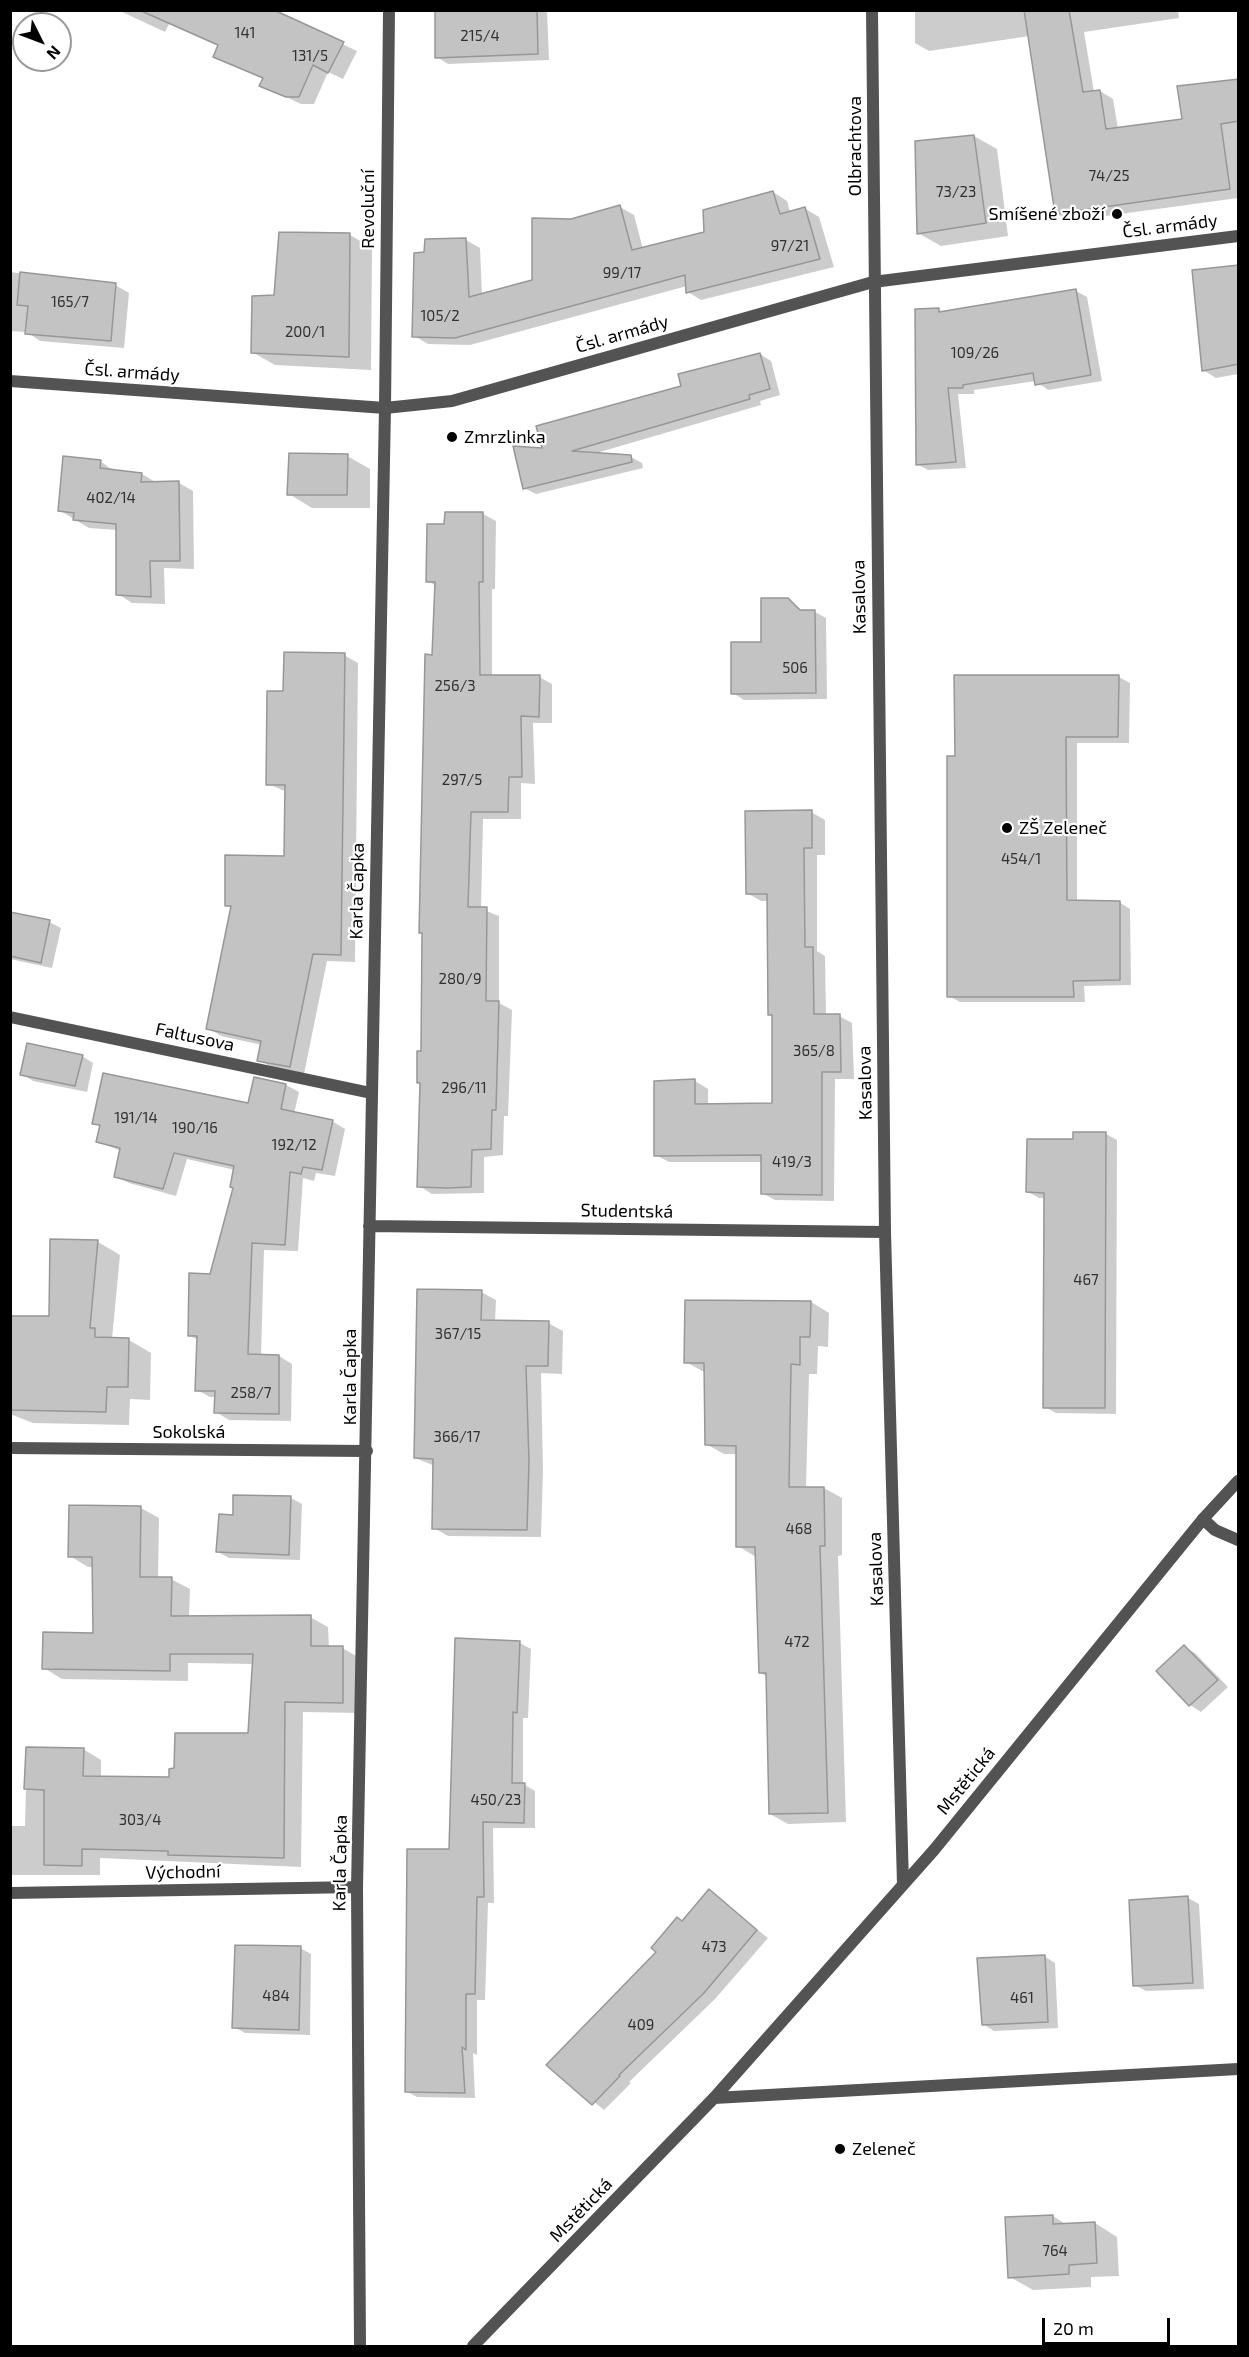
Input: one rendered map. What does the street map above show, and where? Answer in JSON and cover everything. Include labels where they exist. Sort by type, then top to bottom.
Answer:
[{"type":"street","name":"Olbrachtova","points":[[872,10],[873,282]]},
{"type":"street","name":"Revoluční","points":[[385,12],[385,408]]},
{"type":"street","name":"Čsl. armády","points":[[10,381],[385,408],[452,401],[873,282],[1239,236]]},
{"type":"street","name":"Kasalova","points":[[873,282],[885,1232],[903,1884]]},
{"type":"street","name":"Karla Čapka","points":[[360,2346],[357,1887],[385,408]]},
{"type":"street","name":"Faltusova","points":[[10,1017],[371,1093]]},
{"type":"street","name":"Studentská","points":[[369,1226],[885,1232]]},
{"type":"street","name":"Sokolská","points":[[10,1448],[367,1451]]},
{"type":"street","name":"Mstětická","points":[[473,2346],[714,2097],[903,1884],[1203,1519],[1239,1481]]},
{"type":"street","points":[[1203,1519],[1215,1530],[1239,1540]]},
{"type":"street","name":"Východní","points":[[10,1893],[357,1887]]},
{"type":"street","points":[[714,2097],[1239,2069]]},
{"type":"building","points":[[139,10],[274,10],[344,42],[328,73],[313,65],[299,97],[286,97],[259,86],[263,78],[213,57],[218,45]]},
{"type":"building","points":[[435,10],[537,10],[538,54],[435,58]]},
{"type":"building","points":[[1024,10],[1069,10],[1083,92],[1100,90],[1106,129],[1182,119],[1177,86],[1239,79],[1239,121],[1221,124],[1230,189],[1055,214]]},
{"type":"building","points":[[974,135],[986,223],[917,234],[915,141]]},
{"type":"building","points":[[773,191],[780,214],[805,207],[820,259],[686,293],[685,275],[455,338],[412,337],[414,253],[424,252],[425,239],[466,238],[469,297],[532,280],[532,218],[571,219],[620,205],[632,250],[704,232],[703,210]]},
{"type":"building","points":[[279,232],[350,233],[349,357],[251,353],[252,296],[274,295]]},
{"type":"building","points":[[1239,265],[1239,364],[1202,371],[1192,270]]},
{"type":"building","points":[[20,272],[116,283],[111,341],[25,334],[28,306],[17,305]]},
{"type":"building","points":[[1076,289],[1091,375],[1035,385],[1033,373],[963,385],[963,388],[948,388],[956,462],[916,465],[915,309],[939,308],[939,312]]},
{"type":"building","points":[[760,353],[770,389],[749,395],[750,399],[572,451],[631,455],[632,462],[523,489],[513,446],[542,448],[536,426],[681,386],[678,374]]},
{"type":"building","points":[[289,453],[348,454],[347,495],[287,495]]},
{"type":"building","points":[[63,456],[101,460],[100,468],[142,473],[141,482],[179,481],[180,561],[150,561],[151,597],[116,595],[116,524],[73,520],[74,513],[58,511]]},
{"type":"building","points":[[445,512],[483,512],[483,582],[479,582],[480,675],[540,675],[539,717],[521,716],[522,777],[509,777],[508,812],[471,812],[468,907],[487,907],[486,1001],[499,1001],[496,1110],[492,1110],[491,1149],[472,1150],[471,1187],[447,1188],[417,1187],[420,1083],[417,1083],[417,1051],[421,1051],[422,933],[419,933],[425,654],[432,655],[435,582],[426,582],[427,524],[444,524]]},
{"type":"building","points":[[761,598],[788,598],[800,610],[815,610],[816,693],[731,694],[731,642],[761,642]]},
{"type":"building","points":[[284,652],[345,653],[341,955],[313,954],[290,1067],[257,1061],[261,1041],[206,1029],[231,906],[225,906],[225,855],[284,856],[285,785],[266,785],[267,691],[283,691]]},
{"type":"building","name":"ZŠ Zeleneč","points":[[954,675],[1119,675],[1118,737],[1066,737],[1067,900],[1120,901],[1120,980],[1073,981],[1074,997],[947,997],[947,756],[955,756]]},
{"type":"building","points":[[812,810],[812,848],[804,848],[805,947],[813,947],[814,1014],[840,1014],[841,1072],[822,1072],[822,1195],[761,1194],[761,1155],[654,1156],[654,1081],[695,1079],[695,1104],[772,1103],[772,1015],[768,1015],[767,894],[746,894],[745,811]]},
{"type":"building","points":[[10,912],[50,920],[41,963],[10,956]]},
{"type":"building","points":[[27,1043],[83,1055],[75,1086],[20,1075]]},
{"type":"building","points":[[103,1073],[248,1103],[254,1077],[286,1084],[281,1109],[333,1120],[322,1170],[303,1167],[301,1174],[290,1172],[285,1245],[252,1243],[248,1354],[279,1355],[279,1414],[214,1413],[215,1391],[195,1391],[197,1336],[188,1336],[189,1273],[210,1274],[233,1188],[230,1187],[234,1166],[174,1153],[163,1189],[114,1177],[120,1148],[96,1142],[100,1125],[92,1124]]},
{"type":"building","points":[[1073,1132],[1106,1132],[1105,1408],[1043,1408],[1044,1193],[1026,1192],[1027,1139],[1073,1139]]},
{"type":"building","points":[[50,1239],[98,1240],[90,1328],[95,1328],[95,1337],[129,1338],[128,1387],[107,1387],[106,1412],[10,1410],[10,1316],[49,1316]]},
{"type":"building","points":[[417,1289],[482,1290],[481,1320],[549,1321],[548,1366],[526,1366],[529,1461],[527,1530],[432,1529],[433,1459],[414,1458]]},
{"type":"building","points":[[685,1300],[811,1301],[810,1337],[800,1337],[800,1365],[791,1364],[789,1487],[824,1487],[825,1546],[820,1546],[828,1813],[769,1814],[766,1673],[759,1673],[755,1547],[736,1547],[736,1446],[705,1445],[704,1363],[684,1363]]},
{"type":"building","points":[[233,1495],[291,1496],[289,1555],[216,1552],[219,1514],[233,1515]]},
{"type":"building","points":[[69,1505],[141,1506],[140,1577],[172,1577],[171,1616],[311,1615],[311,1646],[343,1646],[343,1703],[285,1702],[284,1858],[168,1855],[168,1851],[82,1849],[82,1866],[44,1865],[44,1790],[24,1789],[26,1747],[84,1748],[83,1776],[169,1777],[169,1769],[174,1768],[175,1733],[248,1733],[253,1654],[170,1654],[170,1671],[42,1669],[43,1632],[93,1633],[92,1557],[68,1557]]},
{"type":"building","points":[[455,1638],[520,1641],[517,1713],[513,1712],[512,1783],[525,1783],[524,1823],[483,1822],[484,1897],[477,1897],[475,1994],[466,1994],[466,2050],[462,2047],[465,2093],[405,2092],[407,1849],[449,1849]]},
{"type":"building","points":[[1184,1645],[1218,1680],[1189,1706],[1156,1671]]},
{"type":"building","points":[[709,1889],[757,1930],[704,1993],[619,2075],[592,2105],[546,2065],[656,1952],[651,1948],[677,1917],[682,1921]]},
{"type":"building","points":[[1188,1896],[1193,1983],[1133,1986],[1129,1900]]},
{"type":"building","points":[[235,1945],[301,1946],[299,2030],[232,2028]]},
{"type":"building","points":[[1045,1955],[1048,2022],[982,2025],[977,1958]]},
{"type":"building","points":[[1053,2215],[1053,2224],[1095,2222],[1097,2263],[1069,2265],[1069,2274],[1008,2278],[1005,2217]]},
{"type":"place","name":"Smíšené zboží","points":[[1117,214]]},
{"type":"place","name":"Zmrzlinka","points":[[452,437]]},
{"type":"place","name":"ZŠ Zeleneč","points":[[1007,828]]},
{"type":"place","name":"Zeleneč","points":[[840,2149]]}]
